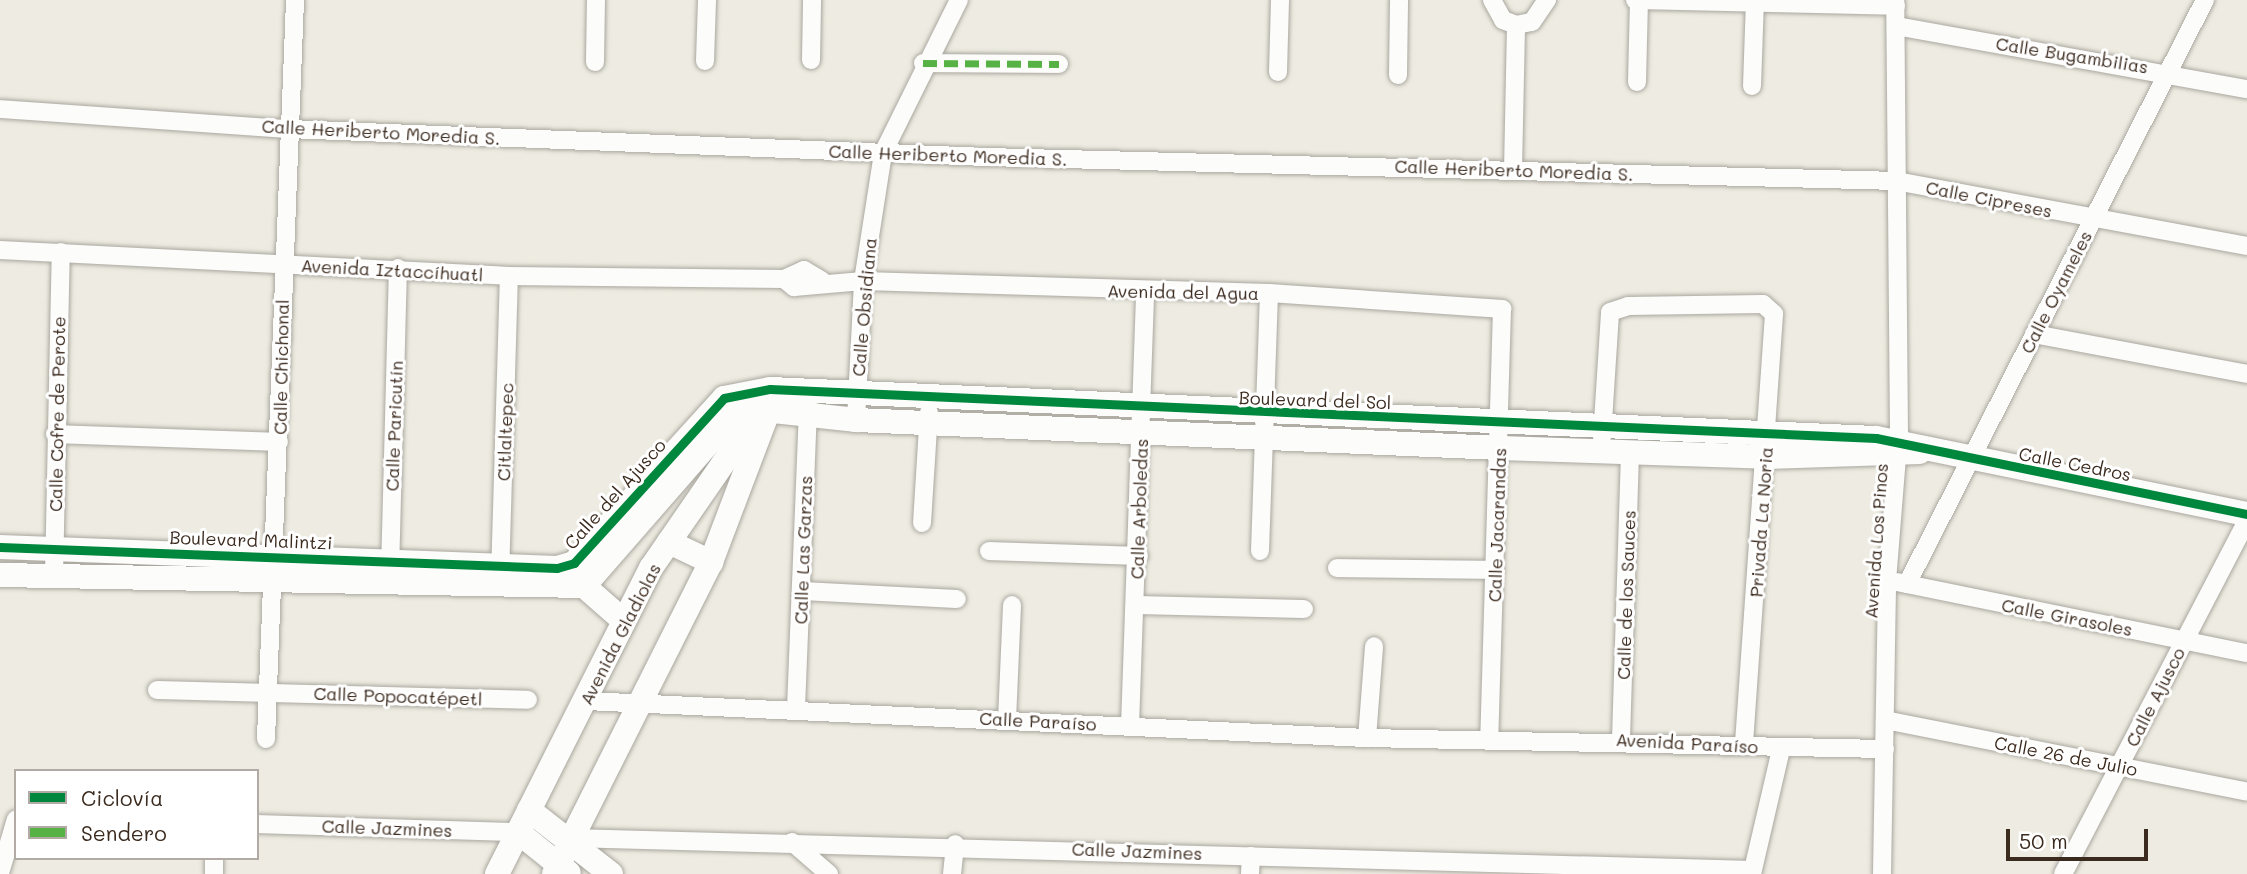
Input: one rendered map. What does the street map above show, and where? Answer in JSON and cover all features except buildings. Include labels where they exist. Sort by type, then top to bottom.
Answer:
[{"type":"street","name":"Calle Chichonal","points":[[266,739],[275,567],[295,0]]},
{"type":"street","points":[[595,62],[596,0]]},
{"type":"street","points":[[705,61],[707,0]]},
{"type":"street","points":[[811,60],[812,0]]},
{"type":"street","name":"Calle Obsidiana","points":[[856,420],[863,281],[883,153],[923,63],[959,0]]},
{"type":"street","points":[[1278,72],[1280,0]]},
{"type":"street","points":[[1398,75],[1399,0]]},
{"type":"street","points":[[1492,0],[1503,20],[1517,25],[1532,22],[1547,0]]},
{"type":"street","points":[[1637,82],[1637,0],[1895,3]]},
{"type":"street","name":"Calle Oyameles","points":[[1907,584],[2205,0]]},
{"type":"street","points":[[1752,86],[1755,2]]},
{"type":"street","name":"Avenida Los Pinos","points":[[1882,874],[1887,580],[1898,448],[1895,3]]},
{"type":"street","points":[[1513,170],[1517,25]]},
{"type":"street","name":"Calle Bugambilias","points":[[1896,26],[2168,71],[2247,89]]},
{"type":"street","points":[[923,63],[1059,64]]},
{"type":"street","name":"Calle Heriberto Moredia S.","points":[[0,109],[289,129],[883,153],[1896,181]]},
{"type":"street","name":"Calle Cipreses","points":[[1896,181],[2247,246]]},
{"type":"street","name":"Avenida Iztaccíhuatl","points":[[0,250],[398,268],[509,276],[784,279],[794,287],[822,281],[863,281]]},
{"type":"street","name":"Calle Cofre de Perote","points":[[54,576],[61,252]]},
{"type":"street","name":"Calle Paricutín","points":[[390,572],[398,268]]},
{"type":"street","name":"Citlaltepec","points":[[500,577],[509,276]]},
{"type":"street","name":"Avenida del Agua","points":[[863,281],[1145,292],[1269,293],[1502,309]]},
{"type":"street","name":"Calle Arboledas","points":[[1130,726],[1139,556],[1145,292]]},
{"type":"street","points":[[1260,551],[1269,293]]},
{"type":"street","name":"Privada La Noria","points":[[1602,425],[1610,312],[1628,306],[1763,304],[1774,314],[1768,431],[1744,746]]},
{"type":"street","name":"Calle Jacarandas","points":[[1489,740],[1501,436],[1502,309]]},
{"type":"street","points":[[2034,334],[2247,374]]},
{"type":"street","name":"Boulevard del Sol","points":[[730,394],[808,404],[856,420],[1141,434],[1265,426]]},
{"type":"street","name":"Calle del Ajusco","points":[[500,577],[574,563],[730,394]]},
{"type":"street","name":"Boulevard del Sol","points":[[808,404],[857,395],[930,396],[1142,408],[1265,426],[1501,436],[1601,451],[1766,457],[1898,448]]},
{"type":"street","points":[[922,523],[930,396]]},
{"type":"street","points":[[518,832],[561,871],[570,838],[711,562],[769,400]]},
{"type":"street","name":"Calle del Ajusco","points":[[584,586],[733,415],[769,400]]},
{"type":"street","name":"Avenida Gladiolas","points":[[497,874],[587,701],[624,621],[669,542],[769,400]]},
{"type":"street","points":[[1033,428],[1034,402]]},
{"type":"street","name":"Calle Las Garzas","points":[[796,708],[808,404]]},
{"type":"street","points":[[1601,451],[1602,425]]},
{"type":"street","name":"Boulevard del Sol","points":[[1501,436],[1602,425],[1768,431],[1898,448]]},
{"type":"street","points":[[55,434],[279,442]]},
{"type":"street","name":"Calle Cedros","points":[[1898,448],[2247,514]]},
{"type":"street","name":"Calle de los Sauces","points":[[1621,739],[1630,452]]},
{"type":"street","name":"Calle Ajusco","points":[[2063,874],[2247,520]]},
{"type":"street","points":[[669,542],[711,562]]},
{"type":"street","name":"Boulevard Malintzi","points":[[0,547],[54,548],[275,567],[500,577],[584,586]]},
{"type":"street","points":[[989,551],[1139,556]]},
{"type":"street","name":"Boulevard Malintzi","points":[[0,575],[54,576],[275,567]]},
{"type":"street","points":[[1337,568],[1495,570]]},
{"type":"street","name":"Calle Girasoles","points":[[1887,580],[2247,653]]},
{"type":"street","points":[[584,586],[624,621]]},
{"type":"street","points":[[802,591],[957,598]]},
{"type":"street","points":[[1007,720],[1012,605]]},
{"type":"street","points":[[1136,605],[1304,609]]},
{"type":"street","points":[[1367,738],[1374,646]]},
{"type":"street","name":"Calle Popocatépetl","points":[[157,690],[528,700]]},
{"type":"street","name":"Calle Paraíso","points":[[587,701],[796,708],[1367,738],[1489,740]]},
{"type":"street","name":"Calle 26 de Julio","points":[[1885,720],[2247,792]]},
{"type":"street","name":"Avenida Paraíso","points":[[1489,740],[1621,739],[1781,749],[1885,749]]},
{"type":"street","points":[[1753,872],[1781,749]]},
{"type":"street","points":[[529,810],[570,838],[611,874]]},
{"type":"street","name":"Calle Jazmines","points":[[259,824],[518,832]]},
{"type":"street","points":[[0,873],[14,826]]},
{"type":"street","name":"Calle Jazmines","points":[[570,838],[955,844],[1250,865],[1753,872]]},
{"type":"street","points":[[792,842],[829,874]]},
{"type":"street","points":[[952,874],[955,844]]},
{"type":"marked path","points":[[923,63],[1059,64]]},
{"type":"cycle path","points":[[0,547],[557,568],[574,563],[724,398],[770,389],[1876,438],[2247,514]]}]
